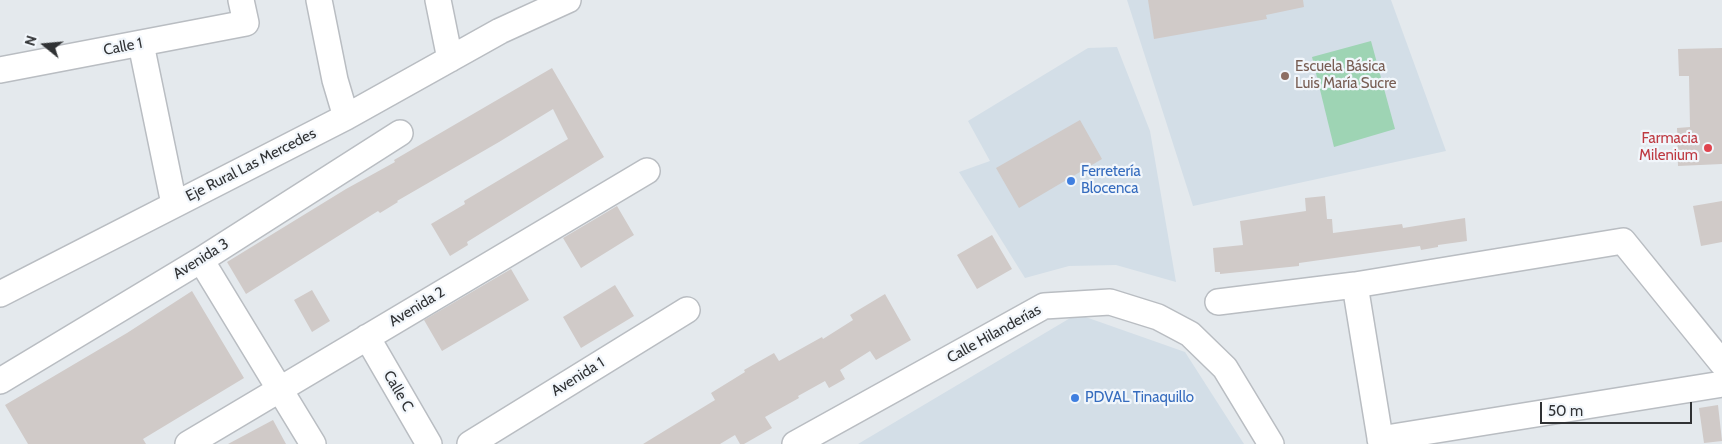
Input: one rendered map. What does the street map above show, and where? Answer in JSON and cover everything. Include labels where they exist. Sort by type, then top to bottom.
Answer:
[{"type":"street","points":[[320,0],[335,80],[346,117]]},
{"type":"street","points":[[438,0],[450,59]]},
{"type":"street","points":[[500,31],[521,0]]},
{"type":"street","name":"Eje Rural Las Mercedes","points":[[0,294],[346,117],[500,31],[568,0]]},
{"type":"street","name":"Calle 1","points":[[0,70],[141,44],[243,12]]},
{"type":"street","points":[[141,44],[174,204]]},
{"type":"street","name":"Avenida 3","points":[[0,381],[201,260],[400,133]]},
{"type":"street","name":"Avenida 2","points":[[188,444],[647,171]]},
{"type":"street","points":[[1218,302],[1355,285],[1623,241],[1722,363]]},
{"type":"street","points":[[201,260],[313,444]]},
{"type":"street","points":[[1355,285],[1381,441],[1722,384]]},
{"type":"street","name":"Calle Hilanderías","points":[[795,444],[1044,306],[1110,302],[1158,317],[1190,334],[1225,368],[1271,444]]},
{"type":"street","name":"Avenida 1","points":[[470,444],[687,310]]},
{"type":"street","name":"Calle C","points":[[367,337],[429,444]]},
{"type":"shaded area","name":"Escuela Básica Luis María Sucre","points":[[1127,0],[1391,0],[1446,151],[1193,206]]},
{"type":"shaded area","points":[[1117,47],[1150,131],[1176,282],[1116,265],[1069,266],[1025,278],[959,172],[990,161],[968,121],[1088,48]]},
{"type":"shaded area","name":"PDVAL Tinaquillo","points":[[1077,314],[1185,352],[1244,444],[858,444]]},
{"type":"green space","points":[[1371,41],[1395,129],[1334,147],[1312,57]]},
{"type":"building","points":[[1148,0],[1303,0],[1304,7],[1266,15],[1267,19],[1154,39]]},
{"type":"building","points":[[1722,48],[1722,164],[1678,166],[1677,128],[1690,127],[1689,76],[1679,76],[1678,49]]},
{"type":"building","points":[[552,68],[604,157],[467,242],[468,245],[450,256],[431,224],[465,204],[464,201],[568,139],[553,109],[397,201],[380,213],[378,211],[246,294],[227,262],[346,189],[395,162],[394,160]]},
{"type":"building","points":[[1080,120],[1102,159],[1019,208],[996,168]]},
{"type":"building","points":[[1325,196],[1327,219],[1332,219],[1333,233],[1402,224],[1403,228],[1465,218],[1467,241],[1438,245],[1438,247],[1421,250],[1420,246],[1299,263],[1299,266],[1220,274],[1220,272],[1215,272],[1213,248],[1243,245],[1240,221],[1306,211],[1305,198]]},
{"type":"building","points":[[1722,201],[1722,242],[1701,246],[1693,206]]},
{"type":"building","points":[[617,206],[634,235],[581,268],[563,238]]},
{"type":"building","points":[[992,235],[1012,269],[977,289],[957,255]]},
{"type":"building","points":[[511,269],[529,300],[442,351],[424,320]]},
{"type":"building","points":[[615,285],[634,316],[581,348],[563,317]]},
{"type":"building","points":[[312,290],[330,321],[312,332],[294,300]]},
{"type":"building","points":[[192,291],[244,378],[143,439],[146,444],[28,444],[5,405],[127,333]]},
{"type":"building","points":[[885,294],[911,340],[876,360],[870,351],[840,370],[845,379],[829,388],[825,381],[798,396],[799,398],[765,417],[772,428],[744,444],[740,444],[735,435],[720,444],[643,444],[715,400],[711,393],[745,372],[744,370],[774,353],[779,361],[822,337],[823,339],[853,320],[850,315]]},
{"type":"building","points":[[1718,405],[1722,441],[1704,443],[1699,408]]},
{"type":"building","points":[[273,420],[286,444],[228,444]]},
{"type":"place","name":"Escuela Básica Luis María Sucre","points":[[1285,76]]},
{"type":"place","name":"Farmacia Milenium","points":[[1708,148]]},
{"type":"place","name":"Ferretería Blocenca","points":[[1071,181]]},
{"type":"place","name":"PDVAL Tinaquillo","points":[[1075,398]]}]
